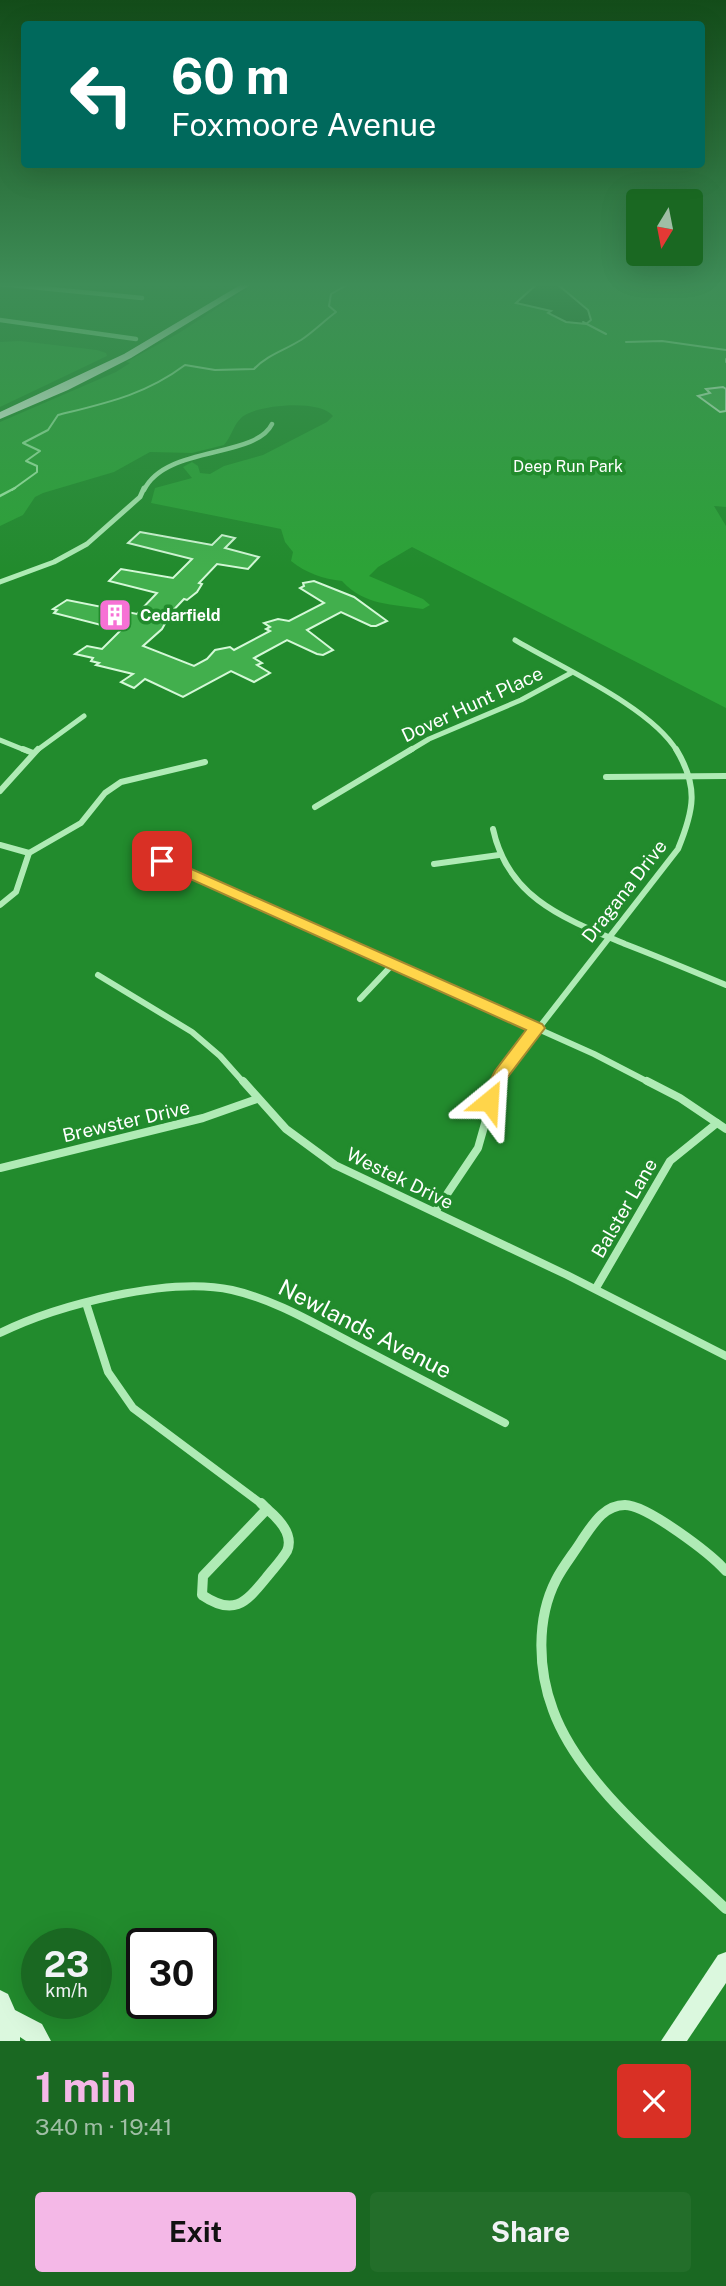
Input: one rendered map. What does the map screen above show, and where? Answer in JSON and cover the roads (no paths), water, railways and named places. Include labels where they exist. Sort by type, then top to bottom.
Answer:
[{"type":"main road","points":[[0,409],[65,379]]},
{"type":"main road","points":[[0,416],[79,379]]},
{"type":"main road","points":[[673,2041],[726,1963]]},
{"type":"main road","points":[[4,2021],[34,2032],[39,2041]]},
{"type":"street","points":[[0,582],[54,562],[90,541],[140,497],[147,483],[156,475],[188,458],[256,440],[268,432],[272,424]]},
{"type":"street","name":"Dragana Drive","points":[[435,1212],[477,1150],[493,1087],[689,832],[698,798],[695,776],[681,748],[661,726],[515,640]]},
{"type":"street","name":"Dover Hunt Place","points":[[315,807],[429,739],[521,700],[571,673]]},
{"type":"street","points":[[0,790],[33,753],[84,716]]},
{"type":"street","points":[[0,740],[33,753]]},
{"type":"street","points":[[0,905],[16,892],[29,853],[81,823],[105,793],[121,782],[205,762]]},
{"type":"street","points":[[606,777],[726,776]]},
{"type":"street","points":[[493,829],[499,855],[513,877],[537,900],[567,919],[726,985]]},
{"type":"street","points":[[0,845],[29,853]]},
{"type":"street","points":[[144,852],[646,1078],[726,1129]]},
{"type":"street","points":[[434,864],[499,855]]},
{"type":"street","points":[[360,999],[393,964]]},
{"type":"street","name":"Westek Drive","points":[[97,975],[120,993],[152,1008],[193,1033],[219,1055],[289,1133],[316,1153],[596,1288],[726,1356]]},
{"type":"street","name":"Brewster Drive","points":[[1,1164],[203,1118],[257,1099]]},
{"type":"street","name":"Balster Lane","points":[[596,1288],[670,1161],[717,1123]]},
{"type":"street","name":"Newlands Avenue","points":[[0,1333],[33,1317],[145,1290],[175,1286],[219,1288],[248,1294],[281,1306],[505,1423]]},
{"type":"street","points":[[86,1303],[103,1364],[133,1408],[152,1426],[250,1492],[268,1508],[284,1523],[290,1542],[286,1553],[245,1603],[231,1608],[214,1605],[202,1595],[202,1576],[268,1508]]},
{"type":"street","points":[[726,1571],[709,1553],[636,1506],[610,1506],[597,1518],[551,1589],[544,1614],[541,1643],[548,1700],[560,1730],[582,1766],[604,1793],[726,1909]]},
{"type":"waterway","points":[[14,488],[37,472],[37,466],[26,461],[40,451],[23,443],[48,430],[58,415],[109,402],[163,379]]},
{"type":"waterway","points":[[0,496],[14,488]]},
{"type":"place","name":"Cedarfield","points":[[115,615]]},
{"type":"park label","name":"Deep Run Park","points":[[568,466]]}]
